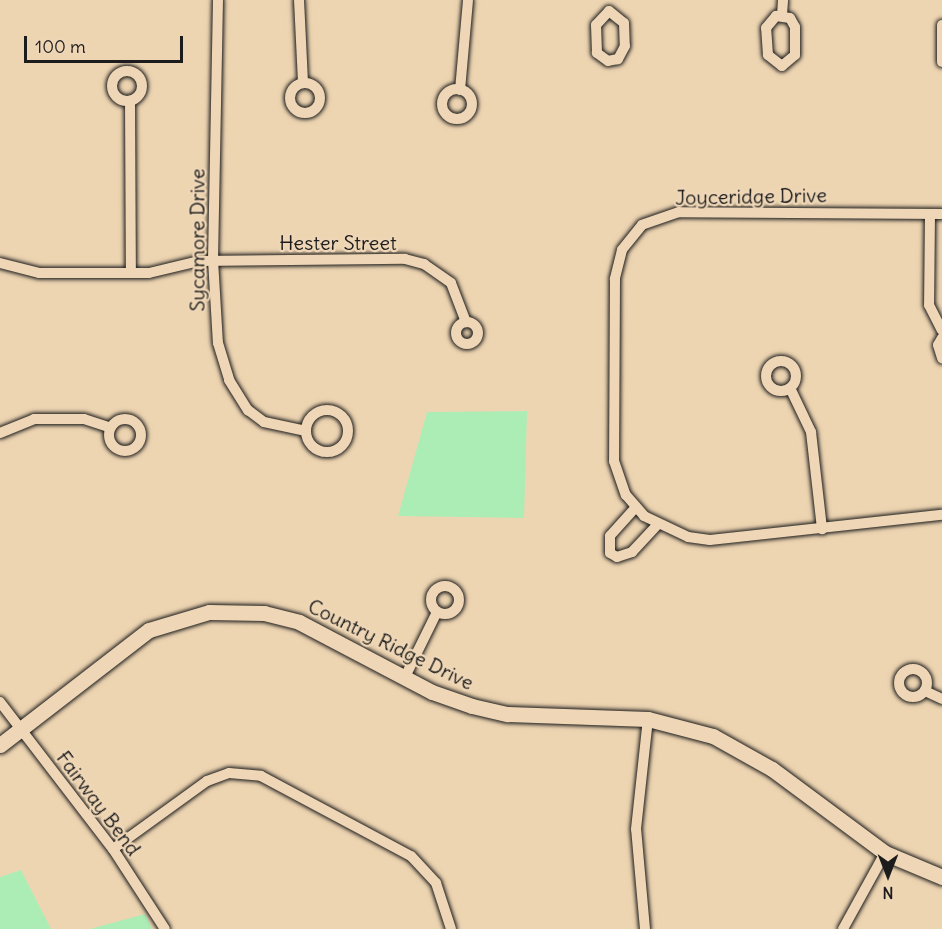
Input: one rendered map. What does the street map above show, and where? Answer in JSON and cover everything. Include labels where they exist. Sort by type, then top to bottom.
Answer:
[{"type":"street","name":"Sycamore Drive","points":[[218,0],[214,325],[237,398],[264,422],[306,431]]},
{"type":"street","points":[[299,0],[303,83]]},
{"type":"street","points":[[460,90],[468,0]]},
{"type":"street","points":[[782,15],[793,22],[796,32],[793,62],[783,66],[768,55],[766,28],[782,15],[783,0]]},
{"type":"street","points":[[609,6],[624,23],[625,46],[618,59],[609,61],[597,53],[596,25],[609,6]]},
{"type":"street","points":[[942,25],[942,62]]},
{"type":"street","points":[[130,101],[131,273]]},
{"type":"street","name":"Joyceridge Drive","points":[[936,214],[679,212],[642,225],[622,250],[615,279],[614,461],[636,507],[656,526],[710,540],[942,515]]},
{"type":"street","points":[[936,214],[929,305],[942,330]]},
{"type":"street","name":"Hester Street","points":[[0,263],[39,273],[131,273],[213,260],[405,259],[424,264],[451,283],[466,322]]},
{"type":"street","points":[[942,338],[938,345],[942,358]]},
{"type":"street","points":[[791,390],[811,432],[822,529]]},
{"type":"street","points":[[0,433],[34,419],[84,419],[111,428]]},
{"type":"street","points":[[636,507],[610,536],[610,552],[617,557],[633,552],[656,526]]},
{"type":"street","name":"Country Ridge Drive","points":[[0,745],[149,630],[209,612],[245,610],[299,622],[452,700],[508,714],[648,719],[696,730],[742,750],[885,853],[942,877]]},
{"type":"street","points":[[405,677],[437,612]]},
{"type":"street","points":[[926,691],[942,699]]},
{"type":"street","name":"Fairway Bend","points":[[0,702],[113,849],[165,929]]},
{"type":"street","points":[[645,929],[636,829],[648,719]]},
{"type":"street","points":[[113,849],[207,781],[229,773],[261,776],[411,856],[436,883],[451,929]]},
{"type":"street","points":[[843,929],[885,853]]},
{"type":"green space","points":[[527,411],[524,518],[398,516],[427,412]]},
{"type":"green space","points":[[21,870],[51,929],[0,929],[0,877]]},
{"type":"green space","points":[[145,914],[152,929],[90,929]]}]
